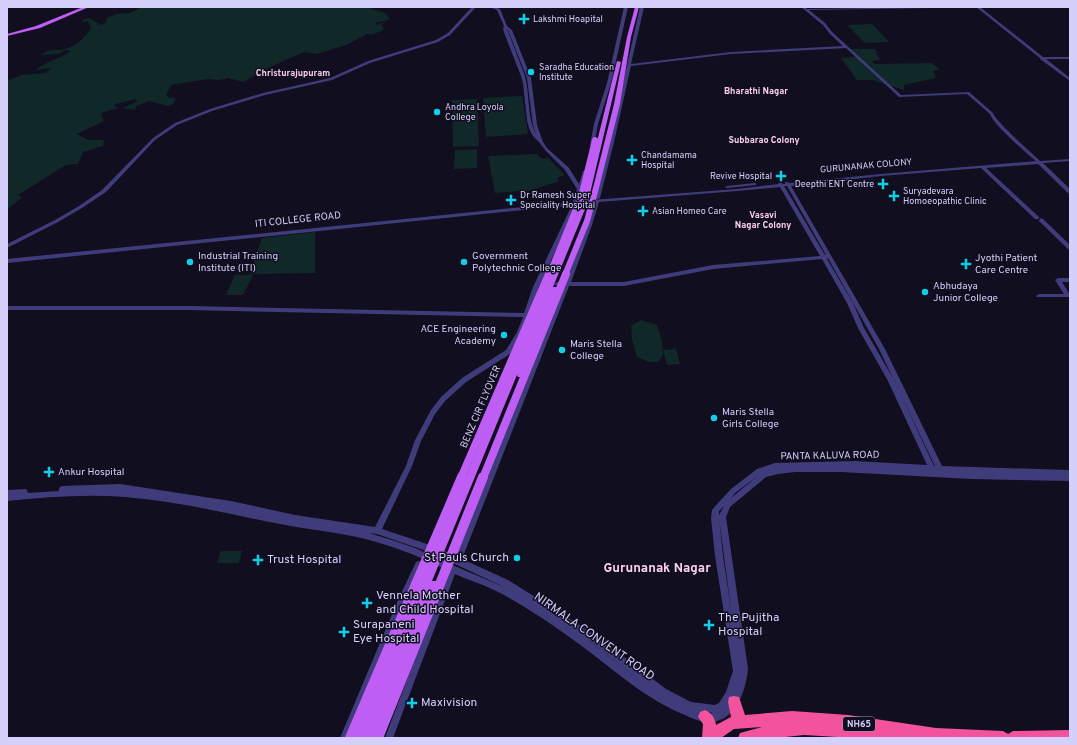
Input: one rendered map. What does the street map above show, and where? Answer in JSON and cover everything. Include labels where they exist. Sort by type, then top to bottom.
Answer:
[{"type":"highway","points":[[734,702],[736,714],[741,722]]},
{"type":"highway","points":[[705,717],[708,719],[709,724],[709,738]]},
{"type":"highway","name":"NH65","points":[[709,738],[726,726],[741,722],[778,718],[823,719],[936,735],[1003,738]]},
{"type":"highway","name":"NH65","points":[[745,738],[784,729],[825,728],[903,738]]},
{"type":"highway","points":[[1013,738],[1070,737]]},
{"type":"main road","points":[[7,34],[38,28],[86,7]]},
{"type":"main road","points":[[369,738],[446,560],[591,198],[623,76],[632,7]]},
{"type":"main road","points":[[378,738],[587,221],[612,95],[624,63],[637,7]]},
{"type":"main road","name":"BENZ CIR FLYOVER","points":[[350,738],[571,223],[581,197],[612,78],[624,63]]},
{"type":"main road","points":[[360,738],[538,316],[591,198]]},
{"type":"street","points":[[7,246],[72,212],[95,198],[104,191],[154,139],[176,124],[211,110],[264,94],[331,79],[369,62],[437,41],[449,34],[474,7]]},
{"type":"street","points":[[491,7],[498,9],[506,26],[505,29],[507,37],[523,76],[534,136],[567,169],[580,188]]},
{"type":"street","points":[[377,531],[409,466],[418,440],[433,412],[443,399],[464,380],[508,352],[520,332],[536,287],[580,188],[609,83],[626,7]]},
{"type":"street","points":[[389,738],[434,616],[510,430],[590,225],[591,198],[612,142],[624,63],[635,37],[642,7]]},
{"type":"street","points":[[803,7],[808,9],[934,7]]},
{"type":"street","points":[[978,7],[1041,58],[1070,79]]},
{"type":"street","points":[[982,7],[1070,79]]},
{"type":"street","points":[[808,9],[900,96],[968,93],[977,104],[992,116],[1070,195]]},
{"type":"street","points":[[631,30],[635,37]]},
{"type":"street","points":[[624,63],[731,53],[849,47]]},
{"type":"street","points":[[1041,58],[1070,58]]},
{"type":"street","name":"GURUNANAK COLONY","points":[[591,198],[737,190],[784,183],[1070,159]]},
{"type":"street","points":[[1035,161],[1070,192]]},
{"type":"street","name":"GURUNANAK COLONY","points":[[943,169],[982,167],[1035,161]]},
{"type":"street","points":[[982,167],[1069,247],[1067,249],[1070,252]]},
{"type":"street","points":[[784,183],[882,349],[940,468]]},
{"type":"street","name":"ITI COLLEGE ROAD","points":[[7,261],[575,202],[591,198]]},
{"type":"street","name":"ITI COLLEGE ROAD","points":[[7,258],[46,256],[481,209],[575,202]]},
{"type":"street","points":[[557,284],[624,284],[714,266],[827,257]]},
{"type":"street","points":[[827,257],[861,328],[891,380],[931,468]]},
{"type":"street","points":[[1038,296],[1068,296],[1058,280],[1070,280]]},
{"type":"street","points":[[7,308],[188,308],[538,316]]},
{"type":"street","points":[[344,738],[401,603],[425,552],[510,357],[508,352]]},
{"type":"street","name":"PANTA KALUVA ROAD","points":[[721,712],[730,694],[737,671],[719,556],[715,518],[716,510],[733,491],[759,471],[775,466],[854,464],[1070,473]]},
{"type":"street","name":"PANTA KALUVA ROAD","points":[[721,712],[732,706],[742,681],[744,669],[722,517],[728,505],[764,475],[795,470],[841,469],[972,476],[1070,478]]},
{"type":"street","points":[[7,493],[58,489],[120,487],[154,491],[231,504],[295,518],[377,531],[425,552]]},
{"type":"street","points":[[7,498],[64,493],[111,493],[151,497],[374,537],[437,556],[455,565]]},
{"type":"street","name":"NIRMALA CONVENT ROAD","points":[[455,565],[505,583],[601,644],[663,692],[690,706],[721,712],[715,718],[705,717],[689,712],[663,700],[623,673],[581,640],[540,612],[501,589],[455,565]]},
{"type":"green space","points":[[142,7],[366,7],[385,13],[390,19],[375,23],[377,25],[385,23],[381,25],[384,28],[382,31],[367,34],[346,45],[316,54],[304,52],[270,67],[243,82],[229,78],[219,80],[208,79],[171,85],[166,95],[170,98],[176,98],[173,104],[168,106],[149,101],[136,106],[135,110],[123,108],[138,101],[135,99],[116,104],[113,106],[119,108],[101,113],[104,121],[77,134],[88,140],[104,140],[103,146],[83,152],[78,164],[66,165],[18,195],[22,198],[7,209],[7,81],[21,75],[45,73],[53,68],[35,70],[71,51],[66,50],[58,54],[42,55],[48,51],[69,48],[82,39],[91,28],[88,21],[83,22],[82,20],[89,18],[101,25],[106,23],[107,18],[116,14],[130,13]]},
{"type":"green space","points":[[872,24],[889,42],[865,43],[847,25]]},
{"type":"green space","points":[[848,49],[875,49],[880,60],[871,61],[875,64],[932,63],[940,70],[933,71],[936,78],[904,85],[904,90],[873,80],[857,80],[841,58],[855,57]]},
{"type":"green space","points":[[522,96],[528,134],[486,137],[483,98]]},
{"type":"green space","points":[[477,99],[479,146],[453,147],[452,100]]},
{"type":"green space","points":[[477,149],[477,168],[454,169],[455,150]]},
{"type":"green space","points":[[537,154],[542,159],[548,158],[565,175],[557,178],[559,181],[532,190],[495,193],[488,156]]},
{"type":"green space","points":[[315,232],[315,273],[250,274],[262,238]]},
{"type":"green space","points":[[235,275],[253,275],[243,295],[226,295]]},
{"type":"green space","points":[[641,320],[657,325],[662,341],[663,355],[658,362],[649,362],[637,357],[632,339],[631,326]]},
{"type":"green space","points":[[676,349],[680,364],[667,365],[663,350]]},
{"type":"green space","points":[[221,551],[242,551],[239,563],[217,563]]},
{"type":"place","name":"Lakshmi Hoapital","points":[[524,19]]},
{"type":"place","name":"Saradha Education Institute","points":[[531,72]]},
{"type":"place","name":"Andhra Loyola College","points":[[437,112]]},
{"type":"place","name":"Chandamama Hospital","points":[[632,160]]},
{"type":"place","name":"Revive Hospital","points":[[781,176]]},
{"type":"place","name":"Deepthi ENT Centre","points":[[883,184]]},
{"type":"place","name":"Suryadevara Homoeopathic Clinic","points":[[894,196]]},
{"type":"place","name":"Dr Ramesh Super Speciality Hospital","points":[[511,200]]},
{"type":"place","name":"Asian Homeo Care","points":[[643,211]]},
{"type":"place","name":"Industrial Training Institute (ITI)","points":[[190,262]]},
{"type":"place","name":"Government Polytechnic College","points":[[464,262]]},
{"type":"place","name":"Jyothi Patient Care Centre","points":[[966,264]]},
{"type":"place","name":"Abhudaya Junior College","points":[[925,292]]},
{"type":"place","name":"ACE Engineering Academy","points":[[504,335]]},
{"type":"place","name":"Maris Stella College","points":[[562,350]]},
{"type":"place","name":"Maris Stella Girls College","points":[[714,418]]},
{"type":"place","name":"Ankur Hospital","points":[[49,472]]},
{"type":"place","name":"St Pauls Church","points":[[517,558]]},
{"type":"place","name":"Trust Hospital","points":[[258,560]]},
{"type":"place","name":"Vennela Mother and Child Hospital","points":[[367,603]]},
{"type":"place","name":"The Pujitha Hospital","points":[[709,625]]},
{"type":"place","name":"Surapaneni Eye Hospital","points":[[344,632]]},
{"type":"place","name":"Maxivision","points":[[412,703]]},
{"type":"district","name":"Christurajupuram","points":[[293,73]]},
{"type":"district","name":"Bharathi Nagar","points":[[756,91]]},
{"type":"district","name":"Subbarao Colony","points":[[764,140]]},
{"type":"district","name":"Vasavi Nagar Colony","points":[[763,220]]},
{"type":"district","name":"Gurunanak Nagar","points":[[657,569]]}]
